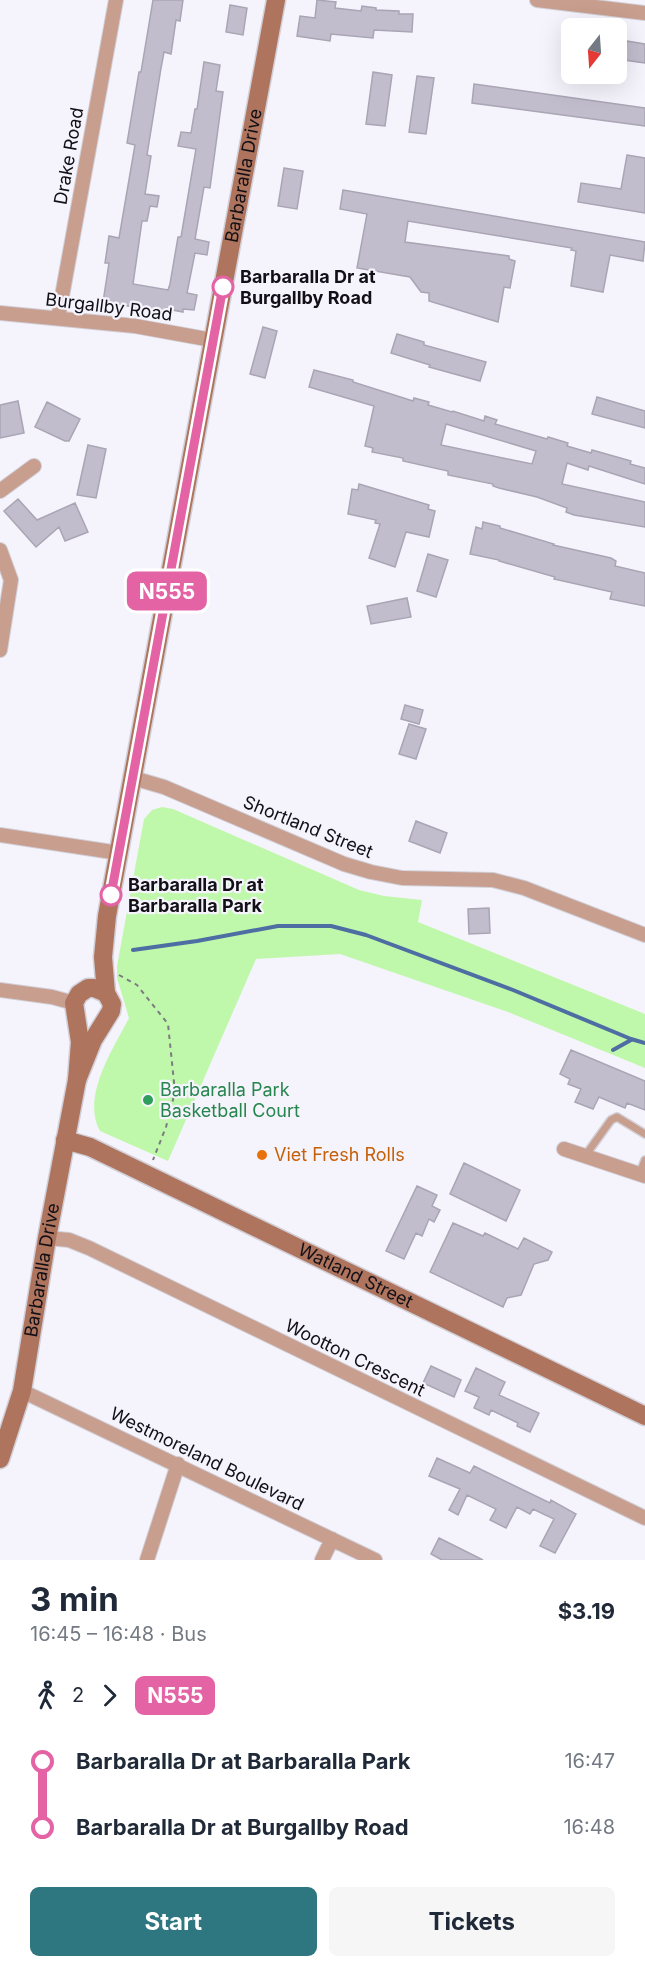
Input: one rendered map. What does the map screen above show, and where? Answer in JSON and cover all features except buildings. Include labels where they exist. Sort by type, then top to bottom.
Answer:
[{"type":"street","name":"Drake Road","points":[[58,318],[116,0]]},
{"type":"street","name":"Barbaralla Drive","points":[[0,1459],[22,1391],[77,1080],[80,1042],[76,1010],[79,994],[88,988],[107,916],[276,0]]},
{"type":"street","points":[[543,0],[645,14]]},
{"type":"street","name":"Burgallby Road","points":[[0,313],[135,326],[212,340]]},
{"type":"street","points":[[0,491],[34,466]]},
{"type":"street","points":[[0,550],[11,580],[0,650]]},
{"type":"street","name":"Shortland Street","points":[[133,778],[164,787],[353,867],[402,878],[494,880],[524,888],[645,935]]},
{"type":"street","points":[[0,835],[119,853]]},
{"type":"street","name":"Barbaralla Drive","points":[[77,1080],[93,1040],[111,1011],[112,1004],[106,993],[103,957],[107,916]]},
{"type":"street","points":[[88,988],[106,993]]},
{"type":"street","points":[[0,990],[52,998],[76,1010],[82,1022],[93,1025],[104,1021]]},
{"type":"street","name":"Watland Street","points":[[65,1140],[90,1146],[645,1416]]},
{"type":"street","points":[[564,1149],[642,1175]]},
{"type":"street","name":"Wootton Crescent","points":[[48,1238],[69,1240],[89,1248],[645,1518]]},
{"type":"street","name":"Westmoreland Boulevard","points":[[22,1391],[375,1560]]},
{"type":"street","points":[[147,1560],[177,1464]]},
{"type":"street","points":[[322,1560],[332,1539]]},
{"type":"lane","points":[[585,1156],[611,1120],[617,1117],[645,1134]]},
{"type":"lane","points":[[642,1175],[645,1160]]},
{"type":"path","points":[[112,970],[137,985],[168,1024],[175,1092],[166,1127],[152,1162]]},
{"type":"green space","points":[[162,807],[173,809],[359,890],[384,896],[422,900],[418,922],[645,1014],[645,1068],[508,1012],[340,954],[256,959],[168,1161],[100,1131],[95,1118],[94,1103],[97,1088],[101,1073],[129,1018],[117,978],[117,966],[144,819],[152,810]]},
{"type":"waterway","points":[[133,950],[278,926],[331,926],[366,935],[645,1043]]},
{"type":"waterway","points":[[613,1050],[631,1040]]},
{"type":"bus line","name":"N555","points":[[111,895],[223,287]]},
{"type":"place","name":"Barbaralla Dr at Burgallby Road","points":[[223,287]]},
{"type":"place","name":"Barbaralla Dr at Barbaralla Park","points":[[111,895]]},
{"type":"place","name":"Barbaralla Park Basketball Court","points":[[148,1100]]},
{"type":"place","name":"Viet Fresh Rolls","points":[[262,1155]]}]
